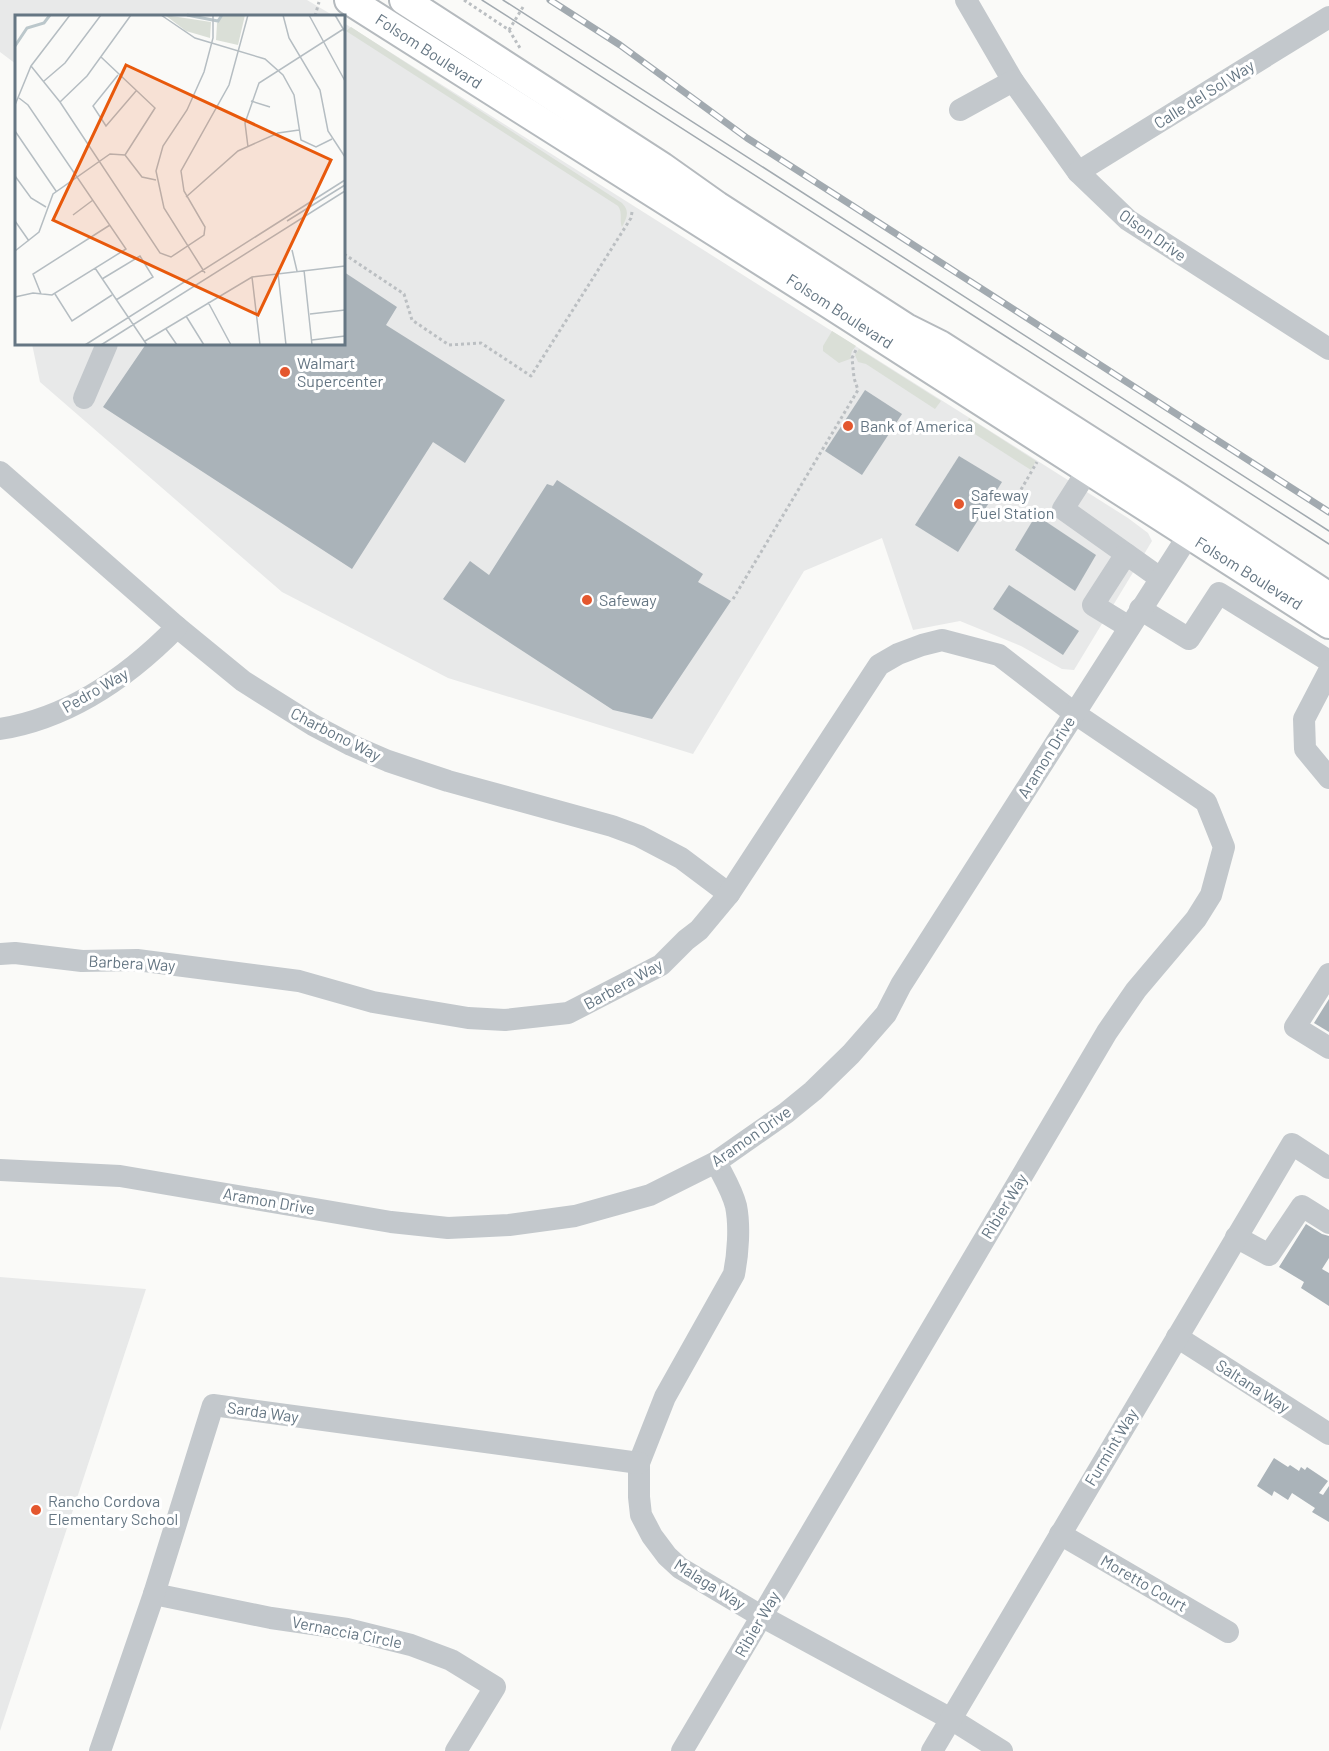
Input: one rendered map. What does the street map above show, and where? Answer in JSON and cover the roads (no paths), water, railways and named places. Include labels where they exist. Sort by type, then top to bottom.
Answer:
[{"type":"main road","name":"Folsom Boulevard","points":[[349,0],[1088,470],[1195,524],[1329,597]]},
{"type":"main road","name":"Folsom Boulevard","points":[[404,0],[662,167],[726,213],[906,328],[940,345],[1195,524],[1329,624]]},
{"type":"street","name":"Olson Drive","points":[[967,0],[1013,81],[1078,172],[1128,220],[1329,349]]},
{"type":"street","name":"Calle del Sol Way","points":[[1078,172],[1329,16]]},
{"type":"street","points":[[960,110],[1013,81]]},
{"type":"street","points":[[84,398],[107,345]]},
{"type":"street","points":[[1088,470],[1063,509],[1160,578]]},
{"type":"street","name":"Charbono Way","points":[[0,472],[177,627],[243,681],[313,725],[388,761],[448,781],[612,826],[639,836],[681,858],[729,894]]},
{"type":"street","name":"Aramon Drive","points":[[0,1170],[120,1176],[391,1222],[448,1228],[509,1225],[575,1216],[650,1195],[716,1162],[786,1113],[813,1091],[851,1054],[886,1014],[901,985],[1195,524]]},
{"type":"street","points":[[1126,554],[1093,605],[1190,639],[1219,593],[1329,661]]},
{"type":"street","name":"Pedro Way","points":[[0,729],[53,713],[99,691],[128,672],[177,627]]},
{"type":"street","name":"Barbera Way","points":[[0,954],[82,960],[137,960],[299,981],[373,1002],[468,1018],[505,1020],[568,1013],[662,965],[699,930],[729,894],[879,665],[898,654],[942,640],[999,655],[1074,713]]},
{"type":"street","points":[[1329,672],[1304,719],[1305,749],[1329,778]]},
{"type":"street","name":"Ribier Way","points":[[682,1751],[1107,1032],[1136,990],[1189,927],[1211,895],[1224,848],[1206,802],[1074,713]]},
{"type":"street","points":[[1329,974],[1295,1027],[1329,1048]]},
{"type":"street","name":"Furmint Way","points":[[932,1751],[1292,1144],[1329,1168]]},
{"type":"street","name":"Malaga Way","points":[[716,1162],[730,1188],[736,1208],[738,1256],[735,1274],[665,1397],[639,1463],[641,1515],[652,1536],[667,1556],[680,1568],[761,1616],[951,1719],[1002,1751]]},
{"type":"street","points":[[1236,1237],[1269,1255],[1302,1206],[1329,1223]]},
{"type":"street","name":"Saltana Way","points":[[1177,1337],[1329,1434]]},
{"type":"street","name":"Sarda Way","points":[[100,1751],[154,1594],[213,1405],[639,1463]]},
{"type":"street","name":"Moretto Court","points":[[1060,1534],[1228,1632]]},
{"type":"street","name":"Vernaccia Circle","points":[[154,1594],[271,1618],[347,1629],[411,1645],[451,1660],[495,1687],[456,1751]]},
{"type":"tram line","points":[[482,0],[1329,544]]},
{"type":"tram line","points":[[503,0],[1329,531]]},
{"type":"railway","points":[[550,0],[620,45],[747,138],[1329,512]]},
{"type":"place","name":"Walmart Supercenter","points":[[285,372]]},
{"type":"place","name":"Bank of America","points":[[848,426]]},
{"type":"place","name":"Safeway Fuel Station","points":[[959,504]]},
{"type":"place","name":"Safeway","points":[[587,600]]},
{"type":"place","name":"Rancho Cordova Elementary School","points":[[36,1510]]}]
